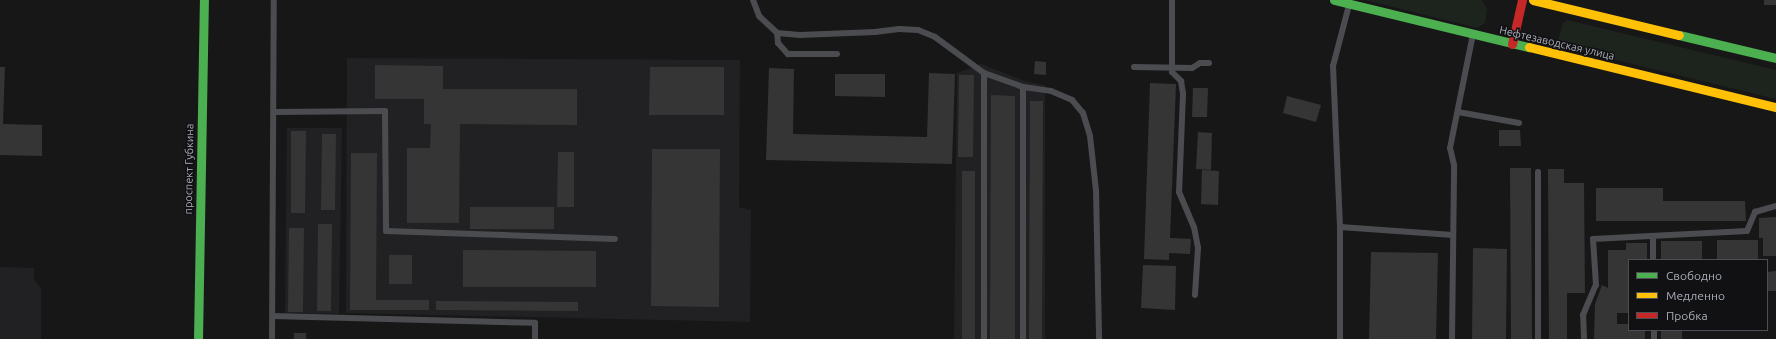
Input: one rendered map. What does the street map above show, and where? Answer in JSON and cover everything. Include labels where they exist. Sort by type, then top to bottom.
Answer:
[{"type":"main road","name":"проспект Губкина","points":[[198,339],[204,0]]},
{"type":"main road","name":"Нефтезаводская улица","points":[[1334,0],[1776,107]]},
{"type":"main road","points":[[1512,44],[1522,0]]},
{"type":"main road","points":[[1533,0],[1776,58]]},
{"type":"lane","points":[[272,339],[274,0]]},
{"type":"lane","points":[[753,0],[759,16],[777,33],[800,35],[875,32],[899,28],[918,30],[935,37],[984,73],[1023,87],[1051,91],[1072,100],[1082,113],[1090,136],[1096,190],[1099,339]]},
{"type":"lane","points":[[1172,0],[1172,72],[1181,81],[1183,94],[1179,192],[1194,227],[1198,248],[1195,294]]},
{"type":"lane","points":[[1340,339],[1340,227],[1333,66],[1349,4]]},
{"type":"lane","points":[[777,33],[778,43],[788,54],[837,54]]},
{"type":"lane","points":[[1452,339],[1454,165],[1450,148],[1473,34]]},
{"type":"lane","points":[[1134,67],[1192,68],[1200,63],[1210,62]]},
{"type":"lane","points":[[984,73],[984,339]]},
{"type":"lane","points":[[1023,87],[1023,339]]},
{"type":"lane","points":[[274,112],[385,111],[386,231],[614,239]]},
{"type":"lane","points":[[1458,112],[1518,123]]},
{"type":"lane","points":[[1538,172],[1538,339]]},
{"type":"lane","points":[[1584,339],[1583,315],[1596,285],[1593,239],[1747,231],[1755,212],[1776,206]]},
{"type":"lane","points":[[1340,227],[1453,235]]},
{"type":"lane","points":[[1653,236],[1653,259]]},
{"type":"lane","points":[[273,316],[535,323],[535,339]]},
{"type":"shaded area","points":[[1365,0],[1482,0],[1487,9],[1485,23],[1477,28]]},
{"type":"shaded area","points":[[1567,20],[1776,70],[1776,99],[1563,47],[1559,44],[1559,37],[1563,23]]},
{"type":"shaded area","points":[[347,58],[740,60],[739,207],[751,210],[750,322],[346,313]]},
{"type":"shaded area","points":[[981,64],[1028,82],[1045,85],[1045,339],[954,339],[957,73]]},
{"type":"shaded area","points":[[287,128],[342,128],[339,314],[285,313]]},
{"type":"shaded area","points":[[0,267],[34,268],[34,280],[41,288],[41,339],[0,339]]},
{"type":"building","points":[[1764,0],[1776,0],[1776,5],[1764,5]]},
{"type":"building","points":[[1035,61],[1046,62],[1046,75],[1034,74]]},
{"type":"building","points":[[375,65],[443,66],[443,89],[577,89],[577,125],[460,124],[459,223],[407,223],[407,148],[430,148],[431,124],[424,124],[424,99],[375,99]]},
{"type":"building","points":[[0,67],[5,67],[3,124],[42,125],[42,156],[0,155]]},
{"type":"building","points":[[650,67],[724,67],[724,115],[649,115]]},
{"type":"building","points":[[769,68],[794,69],[793,134],[927,137],[929,73],[955,74],[952,164],[766,160]]},
{"type":"building","points":[[835,74],[885,74],[885,97],[835,96]]},
{"type":"building","points":[[959,75],[974,75],[973,157],[958,157]]},
{"type":"building","points":[[1150,83],[1176,84],[1170,238],[1191,239],[1190,254],[1169,253],[1169,260],[1144,259]]},
{"type":"building","points":[[1193,88],[1208,88],[1207,117],[1192,117]]},
{"type":"building","points":[[991,95],[1015,96],[1015,339],[990,339]]},
{"type":"building","points":[[1287,96],[1321,105],[1316,122],[1283,113]]},
{"type":"building","points":[[1030,101],[1043,101],[1042,339],[1029,339]]},
{"type":"building","points":[[1499,130],[1520,130],[1521,146],[1499,146]]},
{"type":"building","points":[[291,131],[306,131],[305,213],[291,213]]},
{"type":"building","points":[[1198,132],[1212,133],[1211,170],[1196,169]]},
{"type":"building","points":[[322,134],[336,134],[335,210],[321,210]]},
{"type":"building","points":[[652,149],[720,149],[719,307],[651,306]]},
{"type":"building","points":[[558,152],[574,152],[574,207],[557,207]]},
{"type":"building","points":[[351,153],[377,153],[376,300],[429,300],[429,310],[350,310]]},
{"type":"building","points":[[1510,168],[1531,168],[1532,339],[1511,339]]},
{"type":"building","points":[[1548,169],[1564,169],[1564,183],[1584,183],[1585,293],[1567,293],[1567,339],[1549,339]]},
{"type":"building","points":[[1202,170],[1219,171],[1218,205],[1201,204]]},
{"type":"building","points":[[962,171],[975,171],[975,339],[962,339]]},
{"type":"building","points":[[1596,188],[1663,188],[1663,201],[1745,201],[1746,221],[1596,221]]},
{"type":"building","points":[[470,207],[554,207],[554,229],[470,229]]},
{"type":"building","points":[[1776,217],[1776,256],[1763,256],[1763,238],[1759,238],[1759,218]]},
{"type":"building","points":[[318,224],[332,224],[331,311],[317,311]]},
{"type":"building","points":[[289,228],[304,228],[303,312],[288,312]]},
{"type":"building","points":[[1717,240],[1758,240],[1758,259],[1717,259]]},
{"type":"building","points":[[1661,241],[1702,241],[1702,259],[1661,259]]},
{"type":"building","points":[[1626,243],[1647,243],[1647,259],[1628,259],[1628,313],[1617,313],[1617,324],[1628,324],[1628,331],[1645,331],[1645,339],[1594,339],[1595,304],[1602,285],[1608,288],[1608,250],[1626,250]]},
{"type":"building","points":[[1473,248],[1507,249],[1506,339],[1472,339]]},
{"type":"building","points":[[463,250],[596,251],[596,287],[463,287]]},
{"type":"building","points":[[1371,252],[1438,253],[1436,339],[1369,339]]},
{"type":"building","points":[[389,255],[412,255],[412,284],[389,284]]},
{"type":"building","points":[[1143,265],[1176,266],[1175,310],[1141,308]]},
{"type":"building","points":[[1776,271],[1776,291],[1768,291],[1768,272]]},
{"type":"building","points":[[436,301],[578,302],[578,311],[436,310]]},
{"type":"building","points":[[1661,331],[1682,331],[1682,339],[1661,339]]},
{"type":"building","points":[[294,333],[306,333],[306,339],[294,339]]},
{"type":"traffic: fast","points":[[198,339],[204,0]]},
{"type":"traffic: fast","points":[[1334,0],[1529,47]]},
{"type":"traffic: fast","points":[[1679,35],[1776,58]]},
{"type":"traffic: slow","points":[[1533,0],[1679,35]]},
{"type":"traffic: slow","points":[[1529,47],[1776,107]]},
{"type":"traffic: jam","points":[[1512,44],[1522,0]]}]
